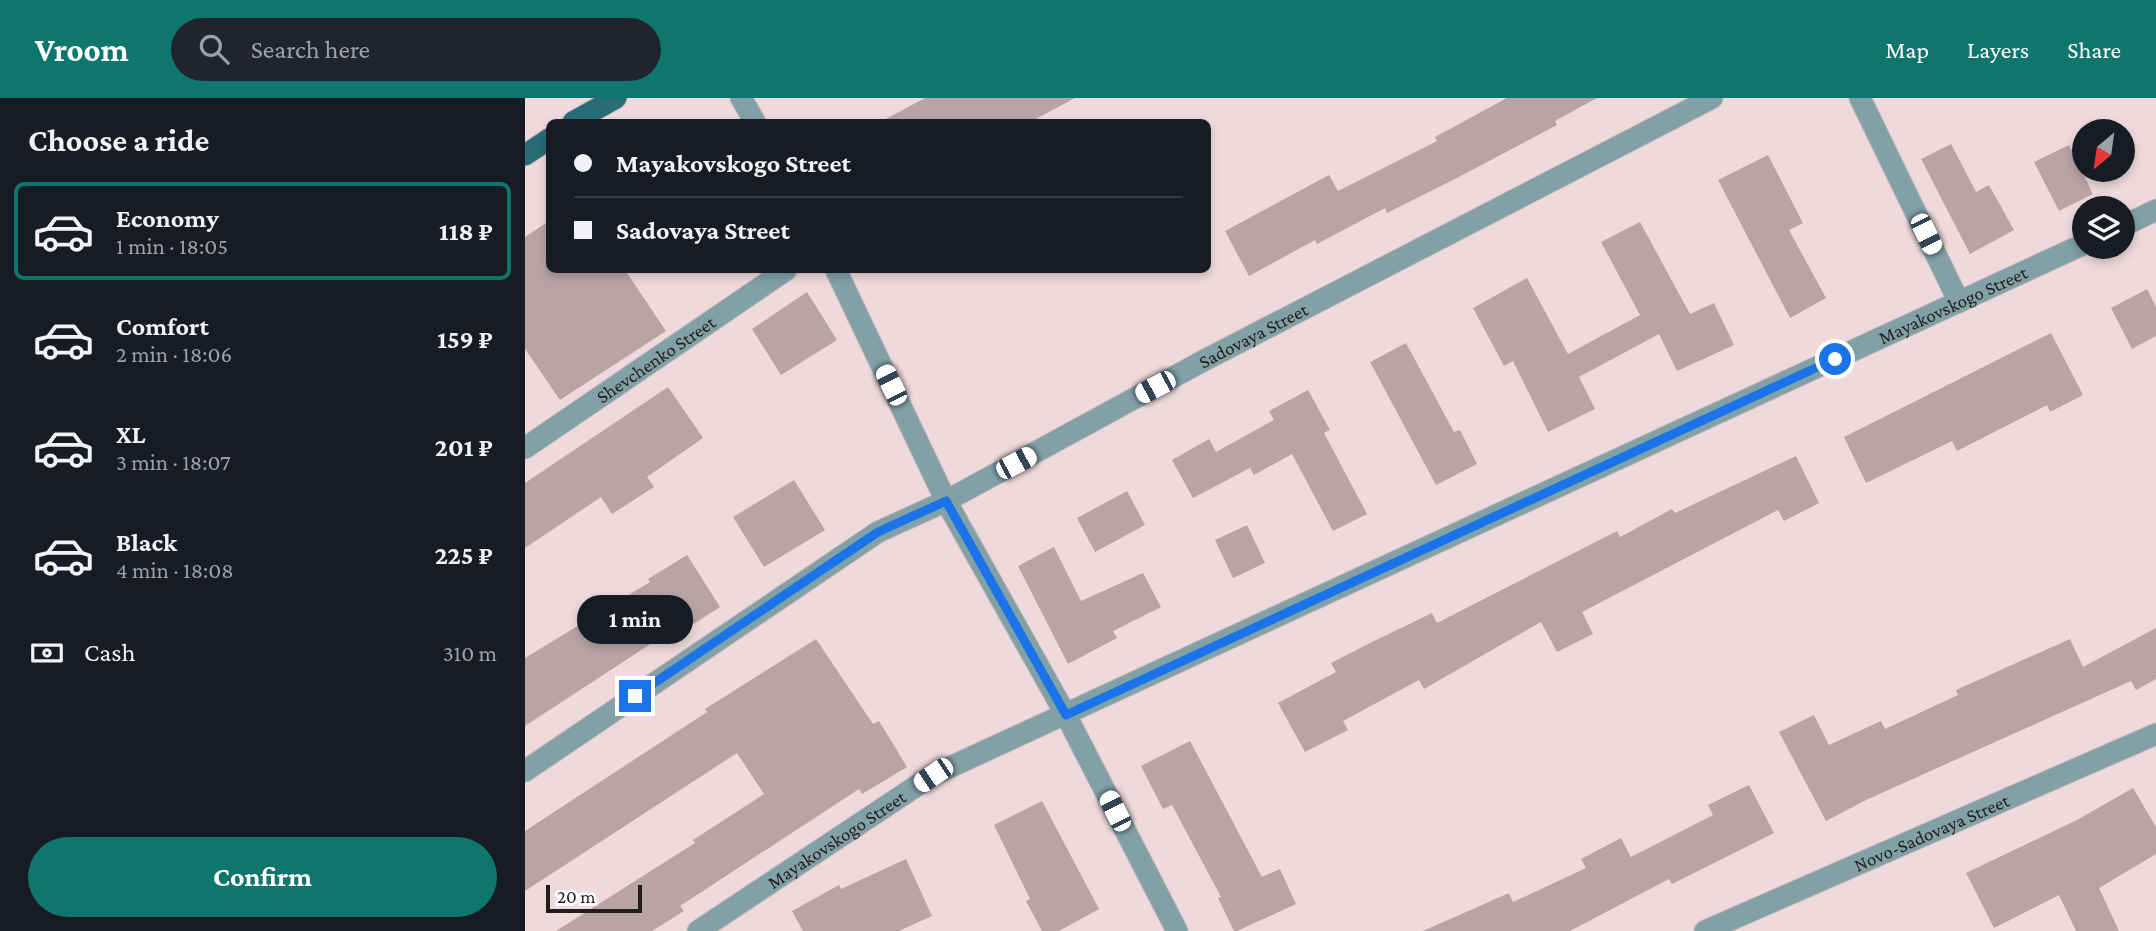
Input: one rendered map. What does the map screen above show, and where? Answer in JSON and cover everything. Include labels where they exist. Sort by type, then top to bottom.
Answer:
[{"type":"main road","points":[[578,119],[616,98]]},
{"type":"main road","points":[[525,155],[546,141]]},
{"type":"street","points":[[741,98],[753,119]]},
{"type":"street","name":"Sadovaya Street","points":[[525,771],[878,532],[946,501],[1201,362],[1711,98]]},
{"type":"street","points":[[1860,98],[1959,302]]},
{"type":"street","points":[[2135,220],[2156,210]]},
{"type":"street","name":"Mayakovskogo Street","points":[[698,931],[933,775],[2072,250]]},
{"type":"street","name":"Shevchenko Street","points":[[525,448],[782,273]]},
{"type":"street","points":[[837,273],[946,501],[1066,715],[1177,931]]},
{"type":"street","name":"Novo-Sadovaya Street","points":[[1706,931],[2156,733]]},
{"type":"building","points":[[925,98],[1075,98],[1036,119],[886,119]]},
{"type":"building","points":[[1507,98],[1597,98],[1555,121],[1557,125],[1457,178],[1387,213],[1385,208],[1317,244],[1315,240],[1249,276],[1225,231],[1329,175],[1338,191],[1437,141],[1435,137]]},
{"type":"building","points":[[1951,144],[1976,192],[1989,185],[2014,230],[1970,254],[1921,159]]},
{"type":"building","points":[[2069,145],[2072,151],[2072,182],[2087,182],[2093,194],[2072,196],[2072,204],[2059,211],[2034,162]]},
{"type":"building","points":[[1768,155],[1803,223],[1789,230],[1826,298],[1790,318],[1718,180]]},
{"type":"building","points":[[1640,222],[1690,314],[1714,303],[1734,345],[1677,371],[1659,334],[1579,377],[1595,409],[1548,432],[1513,361],[1504,366],[1473,308],[1527,278],[1568,354],[1640,315],[1601,242]]},
{"type":"building","points":[[546,223],[546,273],[627,273],[666,331],[560,400],[525,349],[525,237]]},
{"type":"building","points":[[2147,289],[2156,307],[2156,336],[2132,349],[2111,308]]},
{"type":"building","points":[[807,292],[837,340],[781,375],[752,329]]},
{"type":"building","points":[[2051,333],[2083,395],[2050,412],[2047,405],[1957,451],[1952,441],[1866,483],[1844,437]]},
{"type":"building","points":[[1406,343],[1454,432],[1460,430],[1477,464],[1436,485],[1370,362]]},
{"type":"building","points":[[668,387],[703,438],[647,477],[654,487],[612,514],[601,497],[525,548],[525,483]]},
{"type":"building","points":[[1308,390],[1330,430],[1324,433],[1367,514],[1333,531],[1292,454],[1254,475],[1250,468],[1193,498],[1172,460],[1209,439],[1216,452],[1274,420],[1269,411]]},
{"type":"building","points":[[1796,456],[1819,503],[1784,521],[1778,510],[1582,612],[1593,634],[1557,652],[1541,622],[1424,689],[1419,680],[1343,721],[1348,730],[1305,752],[1278,703],[1336,672],[1331,663],[1432,613],[1437,623],[1617,531],[1620,537],[1672,509],[1675,513]]},
{"type":"building","points":[[794,480],[825,530],[764,567],[733,517]]},
{"type":"building","points":[[1127,491],[1145,525],[1095,552],[1077,518]]},
{"type":"building","points":[[1247,525],[1265,563],[1233,578],[1215,540]]},
{"type":"building","points":[[1054,547],[1081,601],[1143,573],[1161,607],[1113,631],[1117,638],[1068,664],[1018,566]]},
{"type":"building","points":[[687,555],[720,607],[681,632],[678,626],[525,726],[525,658],[650,582],[648,579]]},
{"type":"building","points":[[2156,628],[2156,679],[2136,690],[2131,681],[1866,800],[1826,821],[1779,732],[1814,715],[1829,745],[1881,721],[1885,729],[1958,695],[1956,690],[2070,639],[2083,667]]},
{"type":"building","points":[[816,639],[873,724],[879,721],[907,767],[862,794],[859,789],[680,906],[684,911],[652,931],[556,931],[695,843],[693,840],[764,794],[737,753],[525,891],[525,831],[707,712],[705,709]]},
{"type":"building","points":[[1190,741],[1262,877],[1280,869],[1296,904],[1237,931],[1234,931],[1218,898],[1221,897],[1172,805],[1163,809],[1141,766]]},
{"type":"building","points":[[1749,785],[1774,833],[1672,884],[1669,879],[1570,931],[1423,931],[1509,893],[1513,902],[1586,868],[1581,859],[1621,838],[1631,857],[1713,815],[1708,805]]},
{"type":"building","points":[[2133,788],[2156,827],[2156,854],[2099,888],[2119,931],[2076,931],[2059,895],[1994,928],[1966,873],[2077,820]]},
{"type":"building","points":[[1042,801],[1099,909],[1059,931],[1042,931],[1026,901],[1030,899],[994,825]]},
{"type":"building","points":[[906,859],[932,916],[899,931],[803,931],[792,911],[839,885],[841,889]]},
{"type":"route","points":[[635,696],[878,532],[946,501],[1066,715],[1835,359]]}]
